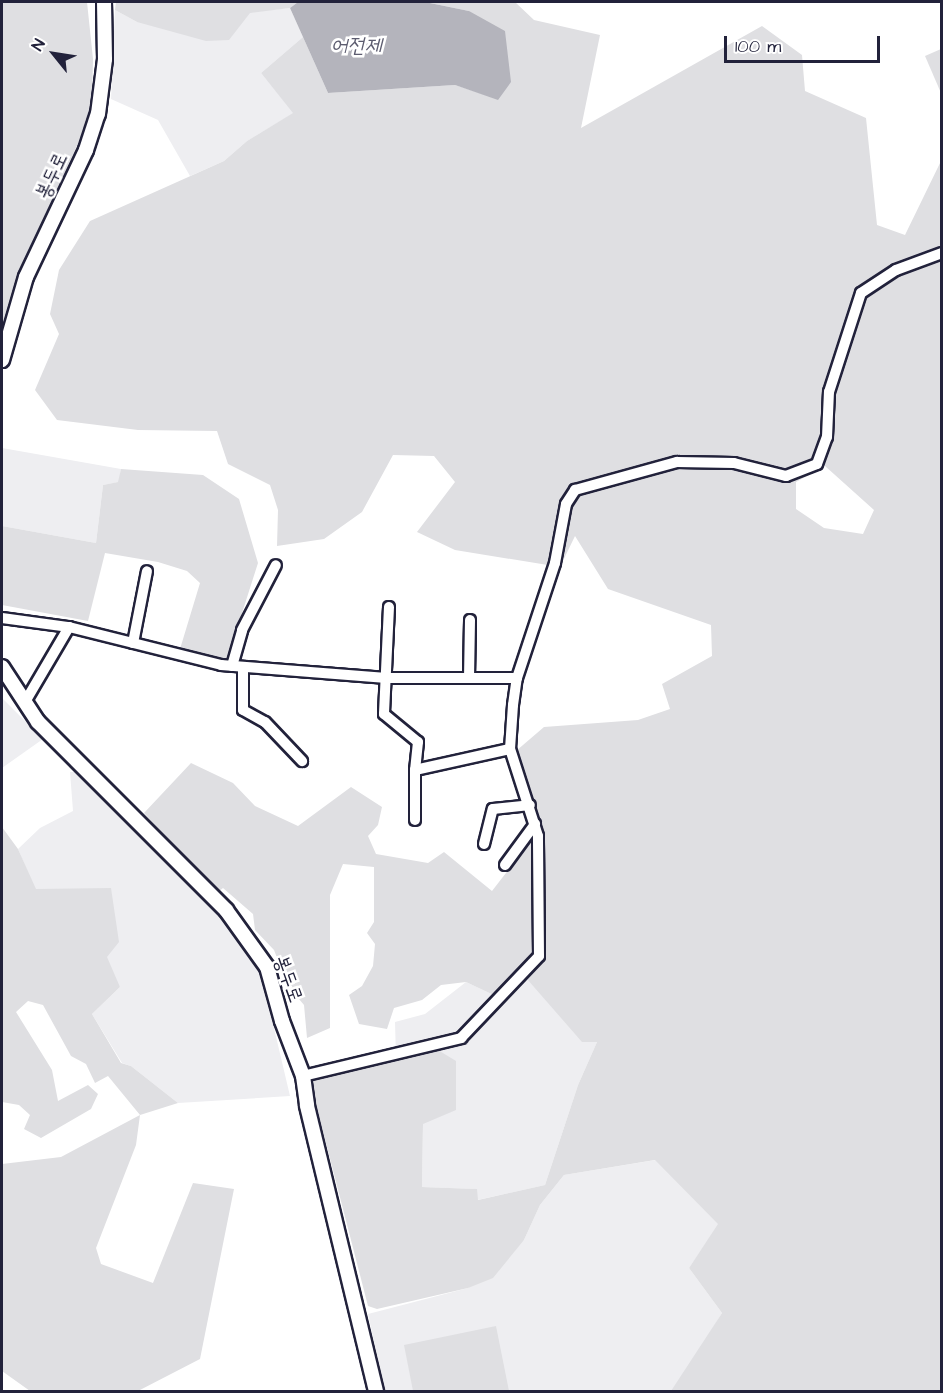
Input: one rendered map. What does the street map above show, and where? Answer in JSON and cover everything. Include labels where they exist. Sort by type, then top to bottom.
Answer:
[{"type":"main road","name":"봉두로","points":[[2,360],[26,277],[86,150],[98,114],[105,59],[104,2]]},
{"type":"main road","name":"봉두로","points":[[2,667],[38,722],[163,844],[237,926],[267,966],[282,1021],[303,1076],[307,1106],[376,1392]]},
{"type":"street","points":[[303,1076],[461,1038],[539,956],[535,824],[510,749],[517,678],[555,563],[566,504],[575,490],[677,462],[734,463],[786,476],[817,464],[827,437],[829,392],[861,293],[896,270],[942,254]]},
{"type":"street","points":[[276,565],[242,630],[238,667],[243,710],[265,722],[302,761]]},
{"type":"street","points":[[133,643],[147,571]]},
{"type":"street","points":[[389,608],[384,714],[418,742],[415,770],[415,820]]},
{"type":"street","points":[[2,618],[69,627],[238,667],[386,678],[517,678]]},
{"type":"street","points":[[469,678],[470,620]]},
{"type":"street","points":[[25,702],[69,627]]},
{"type":"street","points":[[415,770],[510,749]]},
{"type":"street","points":[[484,844],[493,809],[530,805]]},
{"type":"street","points":[[505,865],[535,824]]},
{"type":"shaded area","points":[[2,2],[87,2],[93,59],[92,101],[80,139],[35,237],[2,339]]},
{"type":"shaded area","points":[[116,2],[298,2],[290,8],[250,13],[229,40],[206,41],[137,22],[115,10]]},
{"type":"shaded area","points":[[425,2],[515,2],[534,20],[600,35],[581,128],[762,26],[802,55],[805,91],[866,118],[877,225],[905,235],[941,161],[941,1391],[671,1391],[722,1313],[689,1268],[718,1224],[655,1160],[564,1175],[540,1205],[524,1240],[493,1278],[468,1288],[377,1309],[368,1306],[310,1081],[438,1050],[456,1061],[456,1110],[423,1124],[422,1187],[477,1189],[478,1200],[545,1185],[578,1085],[597,1042],[582,1042],[527,979],[502,999],[466,982],[441,985],[422,1000],[394,1008],[387,1029],[359,1024],[349,995],[362,986],[373,966],[375,944],[367,933],[374,922],[374,867],[343,864],[330,895],[330,1028],[307,1038],[304,1005],[288,986],[274,950],[255,930],[253,914],[223,888],[217,893],[144,813],[191,763],[233,783],[255,806],[298,826],[351,787],[382,807],[378,825],[368,836],[376,854],[428,863],[444,852],[492,891],[534,837],[537,812],[516,751],[544,727],[638,720],[670,709],[662,684],[712,656],[711,625],[608,589],[575,536],[560,567],[455,550],[417,532],[455,482],[434,456],[393,455],[362,512],[324,539],[277,546],[278,510],[270,485],[228,464],[217,431],[138,430],[57,420],[35,390],[59,334],[50,314],[59,270],[90,221],[224,161],[247,141],[293,113],[261,73],[303,37],[328,93],[455,85],[498,99],[469,11]],"holes":[[[825,466],[874,510],[863,534],[824,528],[796,509],[796,482]]]},
{"type":"shaded area","points":[[290,8],[303,37],[261,73],[294,113],[247,141],[224,161],[190,176],[158,120],[111,99],[115,10],[137,22]]},
{"type":"shaded area","points":[[941,49],[941,93],[925,56]]},
{"type":"shaded area","points":[[2,448],[121,469],[119,482],[103,485],[96,543],[2,526]]},
{"type":"shaded area","points":[[121,469],[203,475],[239,499],[258,563],[227,660],[180,649],[200,583],[187,571],[158,562],[105,553],[88,621],[2,605],[2,526],[96,543],[103,485],[118,482]]},
{"type":"shaded area","points":[[2,700],[43,739],[2,768]]},
{"type":"shaded area","points":[[70,772],[80,772],[221,913],[261,973],[290,1096],[178,1103],[131,1066],[122,1063],[92,1014],[120,987],[60,891],[35,889],[18,849],[40,828],[73,811]]},
{"type":"shaded area","points":[[2,827],[18,849],[36,889],[111,888],[119,942],[107,957],[120,987],[92,1014],[121,1063],[131,1066],[178,1103],[140,1115],[108,1076],[95,1083],[86,1064],[71,1056],[43,1005],[28,1001],[16,1012],[52,1070],[58,1101],[88,1085],[98,1094],[91,1109],[41,1138],[24,1129],[30,1115],[19,1105],[2,1102]]},
{"type":"shaded area","points":[[527,979],[597,1042],[578,1085],[545,1185],[477,1200],[476,1189],[422,1187],[423,1124],[438,1050],[396,1058],[395,1022],[425,1014],[466,982],[502,999]]},
{"type":"shaded area","points":[[140,1115],[136,1145],[96,1248],[101,1264],[153,1283],[193,1183],[234,1189],[200,1359],[138,1391],[30,1391],[2,1371],[2,1164],[61,1157]]},
{"type":"shaded area","points":[[656,1160],[719,1224],[689,1268],[722,1313],[677,1387],[671,1391],[385,1391],[368,1314],[468,1288],[524,1240],[540,1205],[564,1175]]},
{"type":"shaded area","points":[[496,1326],[509,1391],[413,1391],[404,1345]]},
{"type":"water","name":"어전제","points":[[298,2],[425,2],[469,11],[505,31],[511,82],[498,100],[455,85],[328,93],[290,8]]}]
